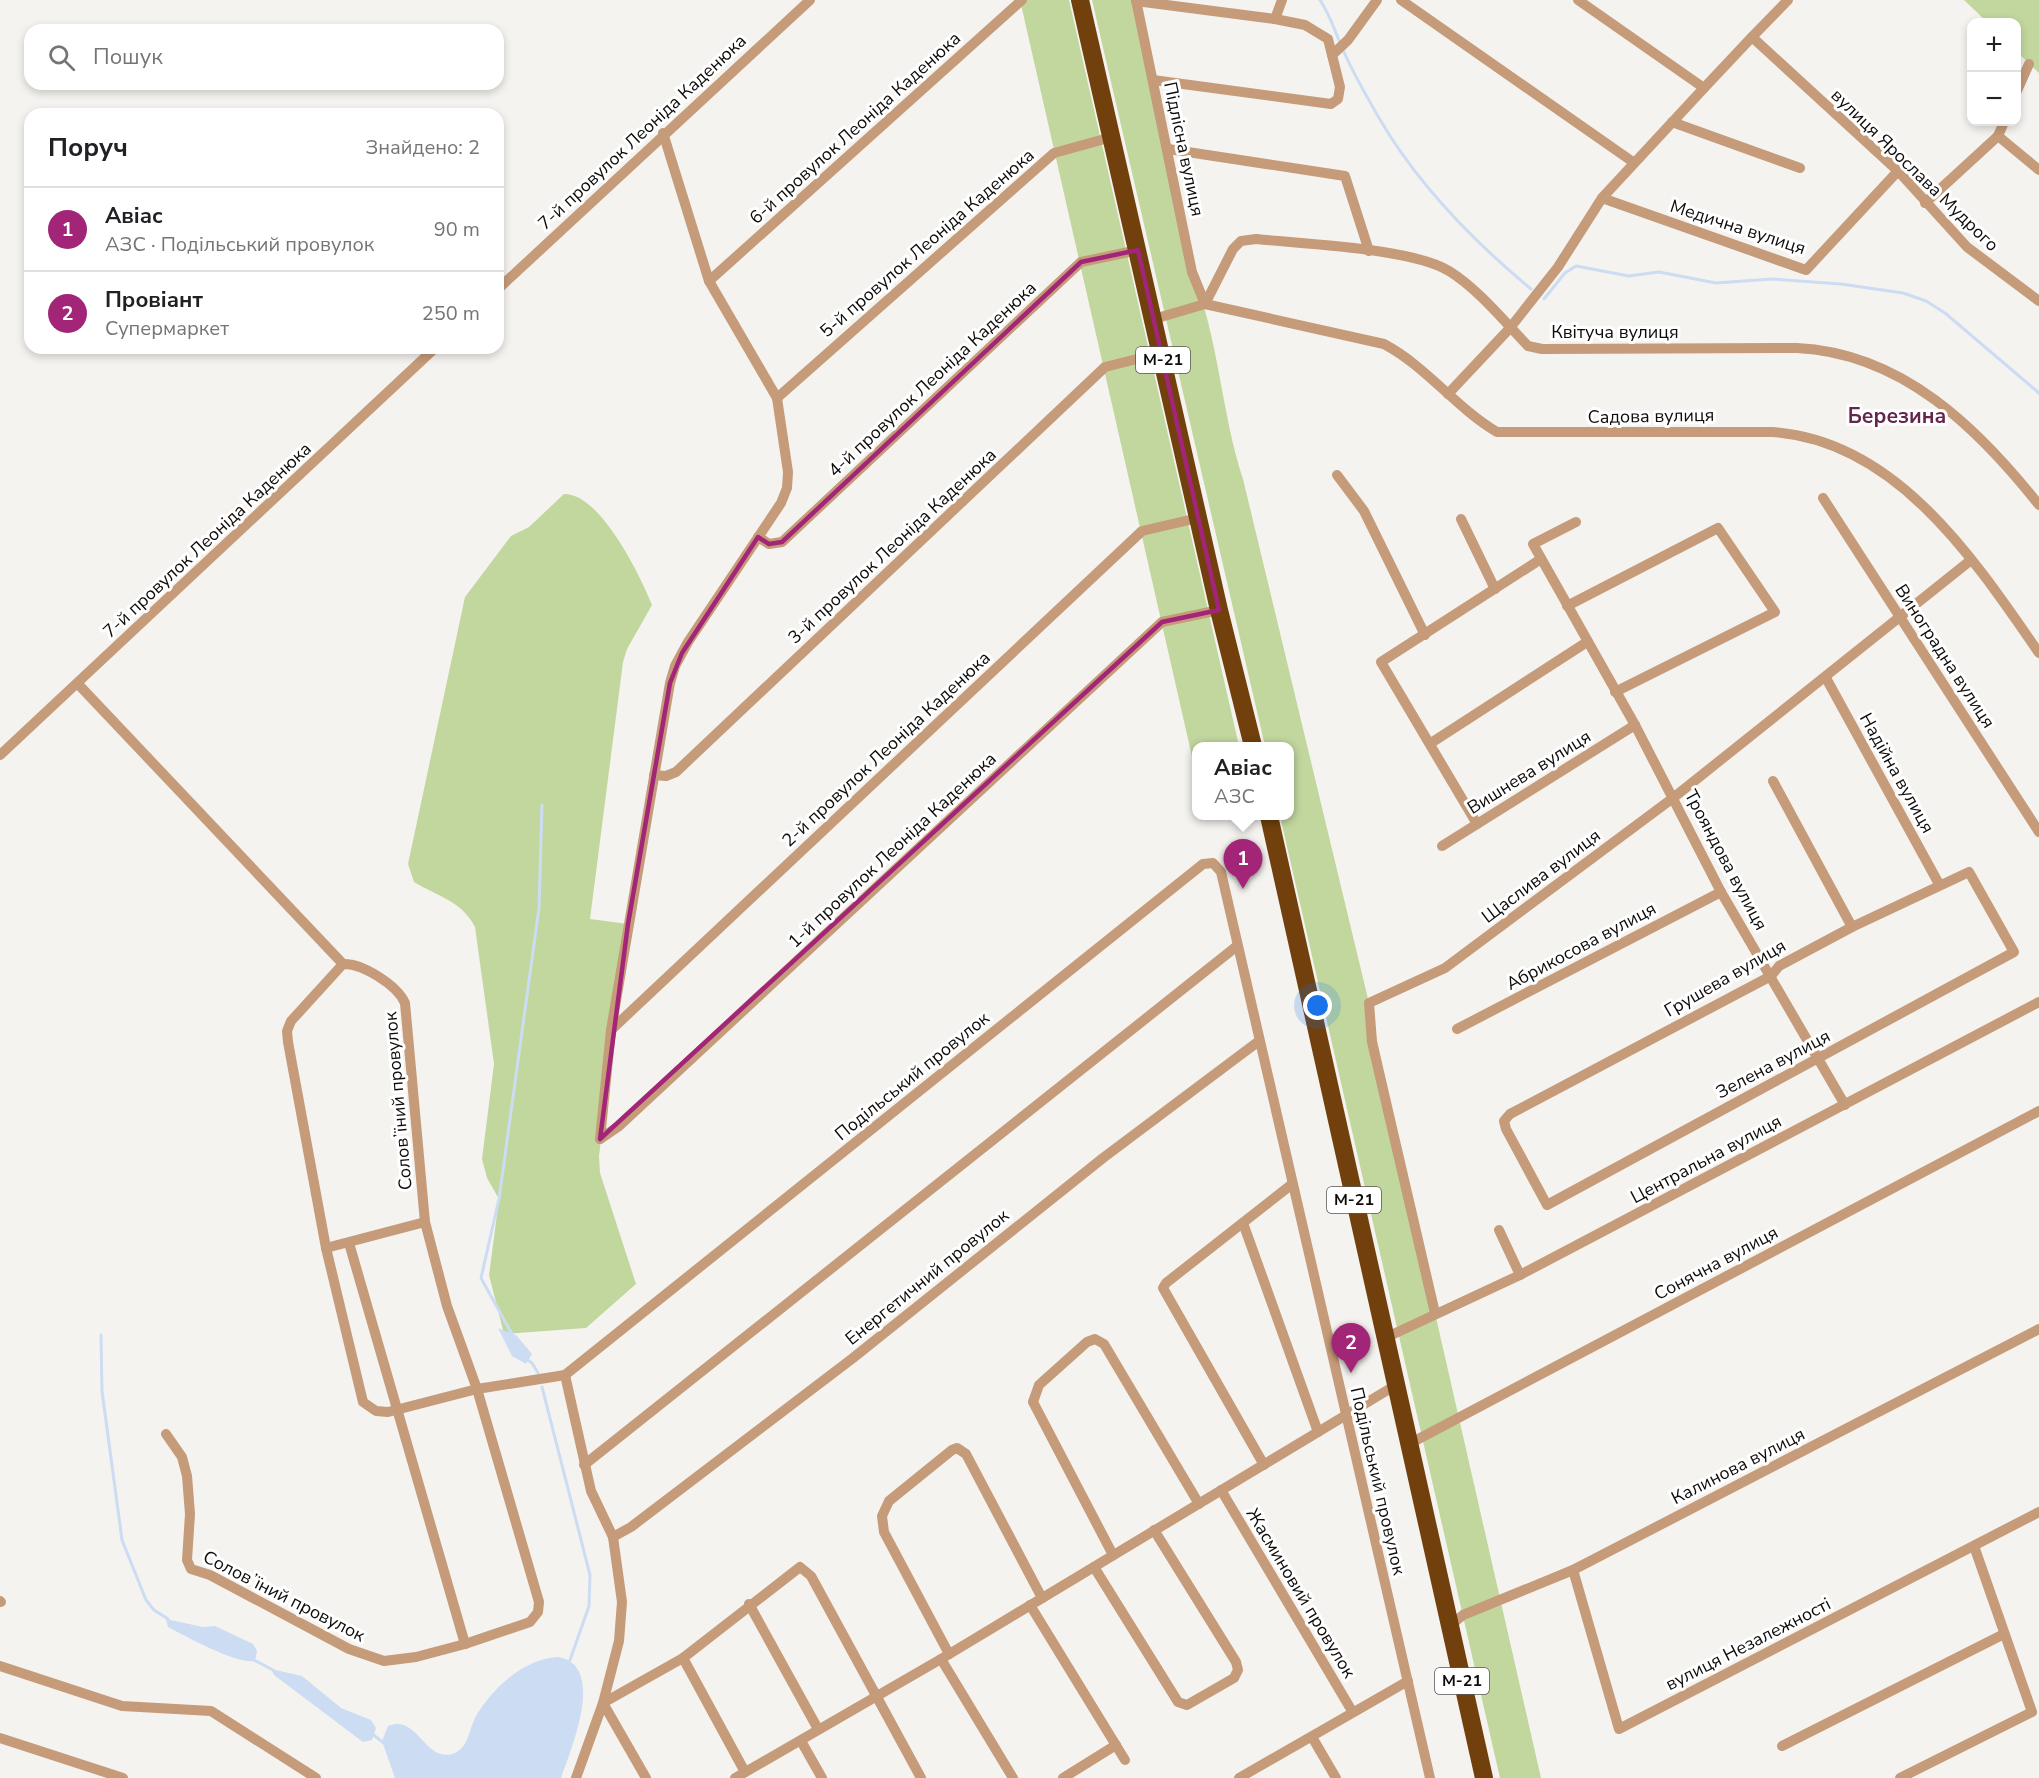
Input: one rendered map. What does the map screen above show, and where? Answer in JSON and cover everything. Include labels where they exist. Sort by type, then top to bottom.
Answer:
[{"type":"highway","name":"М-21","points":[[1080,0],[1219,610],[1252,742]]},
{"type":"highway","name":"М-21","points":[[1270,820],[1484,1778]]},
{"type":"street","name":"7-й провулок Леоніда Каденюка","points":[[504,283],[663,133],[810,0]]},
{"type":"street","name":"6-й провулок Леоніда Каденюка","points":[[710,281],[1022,0]]},
{"type":"street","points":[[1136,0],[1275,19],[1305,26],[1328,39],[1340,87],[1338,99],[1331,104],[1153,80]]},
{"type":"street","name":"Підлісна вулиця","points":[[1136,0],[1192,272],[1206,304]]},
{"type":"street","points":[[1275,19],[1282,0]]},
{"type":"street","points":[[1332,55],[1348,40],[1377,0]]},
{"type":"street","points":[[1401,0],[1633,162]]},
{"type":"street","points":[[1578,0],[1704,88]]},
{"type":"street","points":[[1448,394],[1510,328],[1558,267],[1602,198],[1633,162],[1788,0]]},
{"type":"street","name":"вулиця Ярослава Мудрого","points":[[1752,37],[1898,171],[1975,255],[2039,302]]},
{"type":"street","points":[[2021,82],[2029,64]]},
{"type":"street","points":[[1672,122],[1800,168]]},
{"type":"street","points":[[1926,203],[1998,136],[2002,126]]},
{"type":"street","points":[[611,1030],[654,775],[675,666],[781,503],[787,488],[788,472],[777,398],[710,281],[663,133]]},
{"type":"street","points":[[1998,136],[2039,170]]},
{"type":"street","name":"5-й провулок Леоніда Каденюка","points":[[777,398],[1054,153],[1112,137]]},
{"type":"street","points":[[1168,149],[1345,176],[1369,251]]},
{"type":"street","name":"Медична вулиця","points":[[1602,198],[1806,270],[1898,171]]},
{"type":"street","name":"Квітуча вулиця","points":[[1206,304],[1233,249],[1241,242],[1256,239],[1369,251],[1426,262],[1447,270],[1528,346],[1542,349],[1797,348],[1843,354],[1904,381],[1950,408],[1985,441],[2039,506]]},
{"type":"street","name":"4-й провулок Леоніда Каденюка","points":[[758,537],[769,544],[782,542],[1081,262],[1138,250]]},
{"type":"street","points":[[1154,319],[1206,304]]},
{"type":"street","name":"Садова вулиця","points":[[1206,304],[1384,344],[1406,356],[1473,418],[1497,432],[1772,432],[1814,438],[1869,461],[1929,513],[1971,560],[2039,652]]},
{"type":"street","name":"3-й провулок Леоніда Каденюка","points":[[654,775],[666,776],[676,772],[1105,368],[1161,353]]},
{"type":"street","name":"7-й провулок Леоніда Каденюка","points":[[0,755],[429,354]]},
{"type":"street","points":[[1337,475],[1364,511],[1425,635]]},
{"type":"street","name":"Виноградна вулиця","points":[[1823,498],[2039,832]]},
{"type":"street","name":"2-й провулок Леоніда Каденюка","points":[[611,1030],[1142,531],[1198,518]]},
{"type":"street","points":[[1461,519],[1495,589]]},
{"type":"street","points":[[1477,824],[1381,662],[1541,559],[1533,544],[1576,522]]},
{"type":"street","points":[[1567,606],[1718,528],[1775,612],[1615,692]]},
{"type":"street","name":"Трояндова вулиця","points":[[1541,559],[1635,725],[1721,892],[1845,1105]]},
{"type":"street","name":"Щаслива вулиця","points":[[1435,1313],[1372,1042],[1369,1003],[1445,968],[1673,798],[1902,618],[1971,560]]},
{"type":"street","name":"1-й провулок Леоніда Каденюка","points":[[611,1030],[600,1139],[619,1126],[1162,622],[1219,610]]},
{"type":"street","points":[[1431,743],[1587,642]]},
{"type":"street","name":"Надійна вулиця","points":[[1826,678],[1939,884]]},
{"type":"street","points":[[78,684],[343,964],[291,1021],[287,1031],[326,1248],[363,1402],[376,1411],[398,1410],[477,1389],[565,1375],[584,1465],[595,1502],[613,1537],[622,1602],[622,1625],[603,1703],[576,1778]]},
{"type":"street","name":"Вишнева вулиця","points":[[1442,846],[1635,725]]},
{"type":"street","points":[[1773,781],[1852,927]]},
{"type":"street","name":"Подільський провулок","points":[[565,1375],[1203,864],[1213,863],[1221,872],[1430,1778]]},
{"type":"street","name":"Грушева вулиця","points":[[1547,1205],[1506,1129],[1504,1120],[1510,1114],[1770,976],[1779,966],[1852,927],[1939,884],[1969,872],[2014,952]]},
{"type":"street","name":"Абрикосова вулиця","points":[[1457,1029],[1721,892]]},
{"type":"street","points":[[584,1465],[1237,946]]},
{"type":"street","name":"Зелена вулиця","points":[[1547,1205],[2014,952]]},
{"type":"street","name":"Соловʼїний провулок","points":[[166,1434],[182,1457],[187,1476],[190,1514],[187,1560],[191,1569],[210,1575],[368,1657],[397,1660],[465,1644],[530,1622],[538,1612],[539,1602],[477,1389],[447,1306],[425,1222],[405,1003],[397,991],[384,982],[356,965],[343,964]]},
{"type":"street","name":"Центральна вулиця","points":[[1385,1338],[1520,1275],[2039,1002]]},
{"type":"street","name":"Енергетичний провулок","points":[[613,1537],[631,1527],[853,1358],[1103,1158],[1259,1041]]},
{"type":"street","name":"Сонячна вулиця","points":[[1408,1444],[2039,1111]]},
{"type":"street","points":[[1264,1465],[1164,1291],[1166,1283],[1292,1185]]},
{"type":"street","points":[[326,1248],[425,1222]]},
{"type":"street","points":[[1243,1223],[1318,1432]]},
{"type":"street","points":[[1499,1230],[1520,1275]]},
{"type":"street","points":[[348,1243],[465,1644]]},
{"type":"street","name":"Калинова вулиця","points":[[1450,1626],[1463,1615],[1573,1570],[2039,1329]]},
{"type":"street","points":[[1113,1555],[1033,1402],[1039,1385],[1088,1342],[1095,1339],[1104,1344],[1199,1504]]},
{"type":"street","points":[[683,1658],[740,1775],[801,1741],[874,1695],[945,1656],[1396,1385]]},
{"type":"street","points":[[1013,1778],[945,1656],[884,1532],[882,1516],[889,1501],[957,1448],[966,1454],[1042,1598]]},
{"type":"street","name":"Жасминовий провулок","points":[[1221,1490],[1352,1712]]},
{"type":"street","name":"вулиця Незалежності","points":[[1573,1570],[1619,1729],[2039,1512]]},
{"type":"street","points":[[1094,1567],[1178,1702],[1187,1706],[1234,1678],[1238,1670],[1236,1662],[1154,1530]]},
{"type":"street","points":[[1900,1778],[2032,1712],[1974,1546]]},
{"type":"street","points":[[603,1703],[683,1658],[793,1569],[800,1567],[806,1569],[921,1778]]},
{"type":"street","points":[[749,1604],[818,1729]]},
{"type":"street","points":[[1030,1605],[1125,1760]]},
{"type":"street","points":[[1782,1746],[2004,1634]]},
{"type":"street","points":[[0,1666],[122,1706],[211,1712],[316,1778]]},
{"type":"street","points":[[1241,1778],[1408,1681]]},
{"type":"street","points":[[603,1703],[646,1778]]},
{"type":"street","points":[[1312,1737],[1336,1778]]},
{"type":"street","points":[[0,1738],[123,1778]]},
{"type":"street","points":[[801,1741],[822,1778]]},
{"type":"street","points":[[1063,1778],[1116,1745]]},
{"type":"highlighted area","points":[[1138,250],[1219,610],[1162,622],[600,1139],[628,924],[670,683],[682,653],[758,537],[769,544],[782,542],[1081,262]]},
{"type":"green space","points":[[1020,0],[1069,0],[1238,742],[1192,742],[1192,756]]},
{"type":"green space","points":[[1092,0],[1136,0],[1192,272],[1208,323],[1236,454],[1369,1003],[1435,1313],[1541,1778],[1500,1778],[1281,820],[1294,820],[1294,742],[1264,742]]},
{"type":"green space","points":[[1964,0],[2039,0],[2039,73],[2021,56],[2021,18],[1983,18]]},
{"type":"green space","points":[[564,494],[578,497],[604,521],[628,556],[652,605],[627,649],[623,662],[590,919],[628,924],[599,1156],[600,1173],[636,1284],[586,1328],[504,1334],[489,1275],[499,1199],[487,1178],[482,1159],[494,1064],[475,927],[470,918],[456,905],[414,882],[408,864],[465,597],[511,536],[529,527]]},
{"type":"water","points":[[498,1328],[516,1335],[532,1354],[526,1364],[512,1356]]},
{"type":"water","points":[[166,1619],[203,1627],[215,1626],[253,1644],[257,1651],[255,1661],[236,1658],[199,1643],[168,1627]]},
{"type":"water","points":[[558,1657],[573,1663],[581,1675],[583,1691],[582,1710],[561,1778],[395,1778],[382,1741],[388,1726],[398,1724],[407,1726],[436,1752],[445,1755],[455,1753],[463,1747],[475,1718],[499,1686],[509,1677],[533,1663]]},
{"type":"water","points":[[271,1669],[302,1676],[341,1708],[371,1720],[376,1728],[372,1740],[363,1742],[274,1675]]},
{"type":"waterway","points":[[1320,0],[1359,82],[1394,143],[1429,189],[1467,231],[1531,289]]},
{"type":"waterway","points":[[1544,299],[1565,273],[1576,266],[1629,276],[1659,272],[1716,283],[1772,279],[1841,284],[1903,293],[1926,301],[1945,313],[2039,393]]},
{"type":"waterway","points":[[513,1336],[481,1278],[499,1199],[539,908],[542,805]]},
{"type":"waterway","points":[[101,1335],[102,1391],[122,1540],[146,1600],[154,1610],[168,1619]]},
{"type":"waterway","points":[[525,1358],[532,1363],[538,1373]]},
{"type":"waterway","points":[[542,1387],[590,1575],[589,1606],[570,1660]]},
{"type":"waterway","points":[[252,1659],[273,1670]]},
{"type":"waterway","points":[[371,1733],[385,1744]]},
{"type":"place","name":"Авіас","points":[[1243,889]]},
{"type":"place","name":"Провіант","points":[[1351,1373]]},
{"type":"district","name":"Березина","points":[[1897,416]]}]
